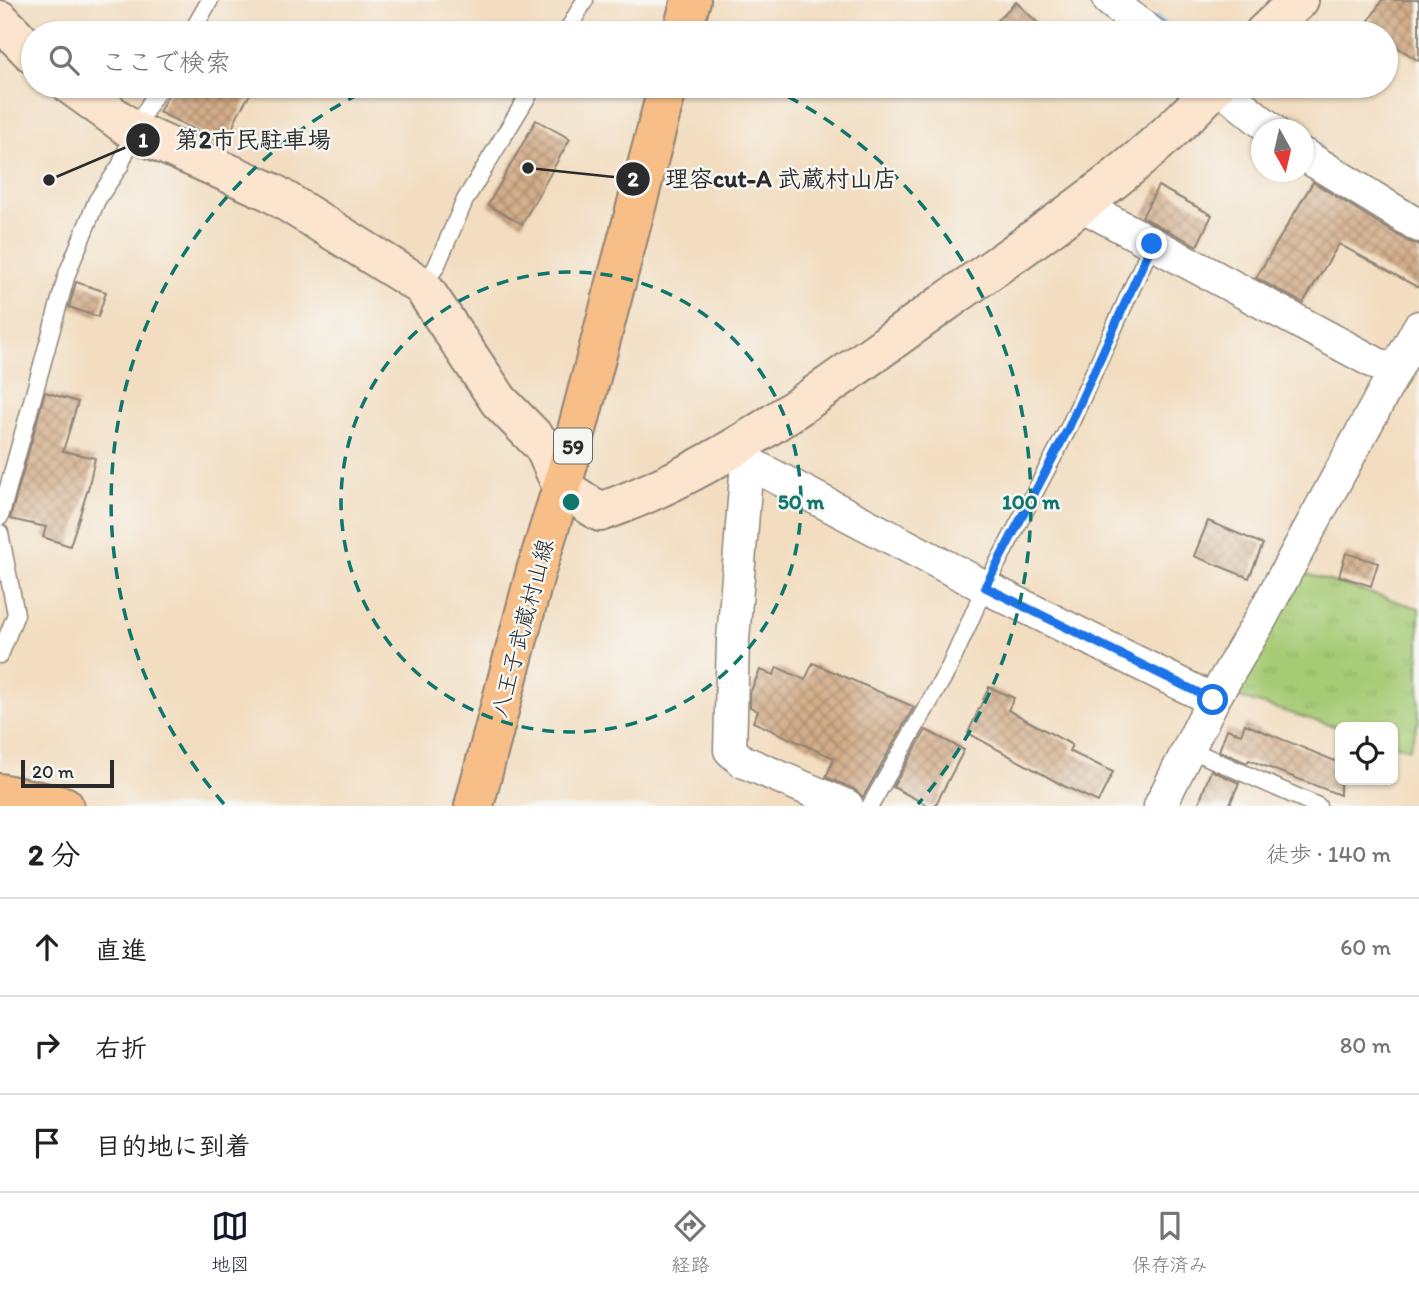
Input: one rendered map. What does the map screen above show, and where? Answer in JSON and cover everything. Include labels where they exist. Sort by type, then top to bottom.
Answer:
[{"type":"main road","points":[[685,21],[691,0]]},
{"type":"main road","name":"八王子武蔵村山線","points":[[474,806],[665,98]]},
{"type":"main road","points":[[0,793],[64,806]]},
{"type":"street","points":[[1109,0],[1136,21]]},
{"type":"street","points":[[1277,21],[1299,0]]},
{"type":"street","points":[[0,20],[21,42]]},
{"type":"street","points":[[89,98],[134,131],[271,192],[422,286],[499,401],[544,447],[562,486],[600,512],[743,454],[1081,205],[1164,139],[1204,98]]},
{"type":"street","points":[[1231,98],[1258,119]]},
{"type":"street","points":[[1314,161],[1419,226]]},
{"type":"street","points":[[1081,205],[1394,373]]},
{"type":"street","points":[[1160,806],[1213,700],[1259,622],[1419,327]]},
{"type":"street","points":[[743,454],[985,587],[1213,700]]},
{"type":"street","points":[[743,454],[730,750],[742,761],[847,806]]},
{"type":"lane","points":[[198,21],[210,0]]},
{"type":"lane","points":[[572,21],[584,0]]},
{"type":"lane","points":[[0,516],[67,274],[97,200],[120,166],[134,131],[153,98]]},
{"type":"lane","points":[[422,286],[436,267],[465,200],[527,98]]},
{"type":"lane","points":[[870,806],[949,668],[985,587],[1068,429],[1152,244]]},
{"type":"lane","points":[[0,533],[16,614],[0,655]]},
{"type":"lane","points":[[1189,749],[1318,806]]},
{"type":"green space","points":[[1297,571],[1419,608],[1419,721],[1409,749],[1398,746],[1398,722],[1335,722],[1335,726],[1230,695]]},
{"type":"building","points":[[1382,0],[1419,0],[1419,61],[1398,48],[1398,21],[1369,21]]},
{"type":"building","points":[[1016,2],[1036,21],[996,21]]},
{"type":"building","points":[[167,98],[248,98],[238,114],[226,145],[159,112]]},
{"type":"building","points":[[536,120],[570,139],[522,224],[488,205]]},
{"type":"building","points":[[1313,182],[1409,242],[1419,244],[1419,288],[1339,244],[1303,303],[1256,278]]},
{"type":"building","points":[[1158,186],[1212,215],[1197,246],[1142,217]]},
{"type":"building","points":[[76,282],[106,292],[98,317],[69,307]]},
{"type":"building","points":[[45,392],[78,402],[63,451],[95,458],[70,546],[43,537],[46,527],[10,519]]},
{"type":"building","points":[[1208,521],[1263,544],[1249,578],[1194,556]]},
{"type":"building","points":[[1346,553],[1378,563],[1371,586],[1339,576]]},
{"type":"building","points":[[813,663],[914,707],[863,797],[854,789],[826,777],[834,758],[753,722],[758,711],[750,707],[750,693],[760,670],[774,675],[777,667],[805,680]]},
{"type":"building","points":[[989,687],[1014,698],[1008,710],[1072,745],[1069,751],[1113,772],[1098,802],[968,733]]},
{"type":"building","points":[[1245,724],[1335,761],[1335,785],[1340,785],[1340,795],[1219,751],[1227,729],[1241,734]]},
{"type":"building","points":[[926,730],[964,750],[935,806],[929,806],[893,787]]},
{"type":"building","points":[[1211,770],[1239,783],[1229,806],[1198,806]]},
{"type":"waterway","points":[[1276,115],[1281,119]]},
{"type":"place","name":"理容cut-A 武蔵村山店","points":[[528,168]]},
{"type":"place","name":"第2市民駐車場","points":[[49,180]]},
{"type":"route","points":[[1152,244],[1068,429],[985,587],[1213,700]]}]
